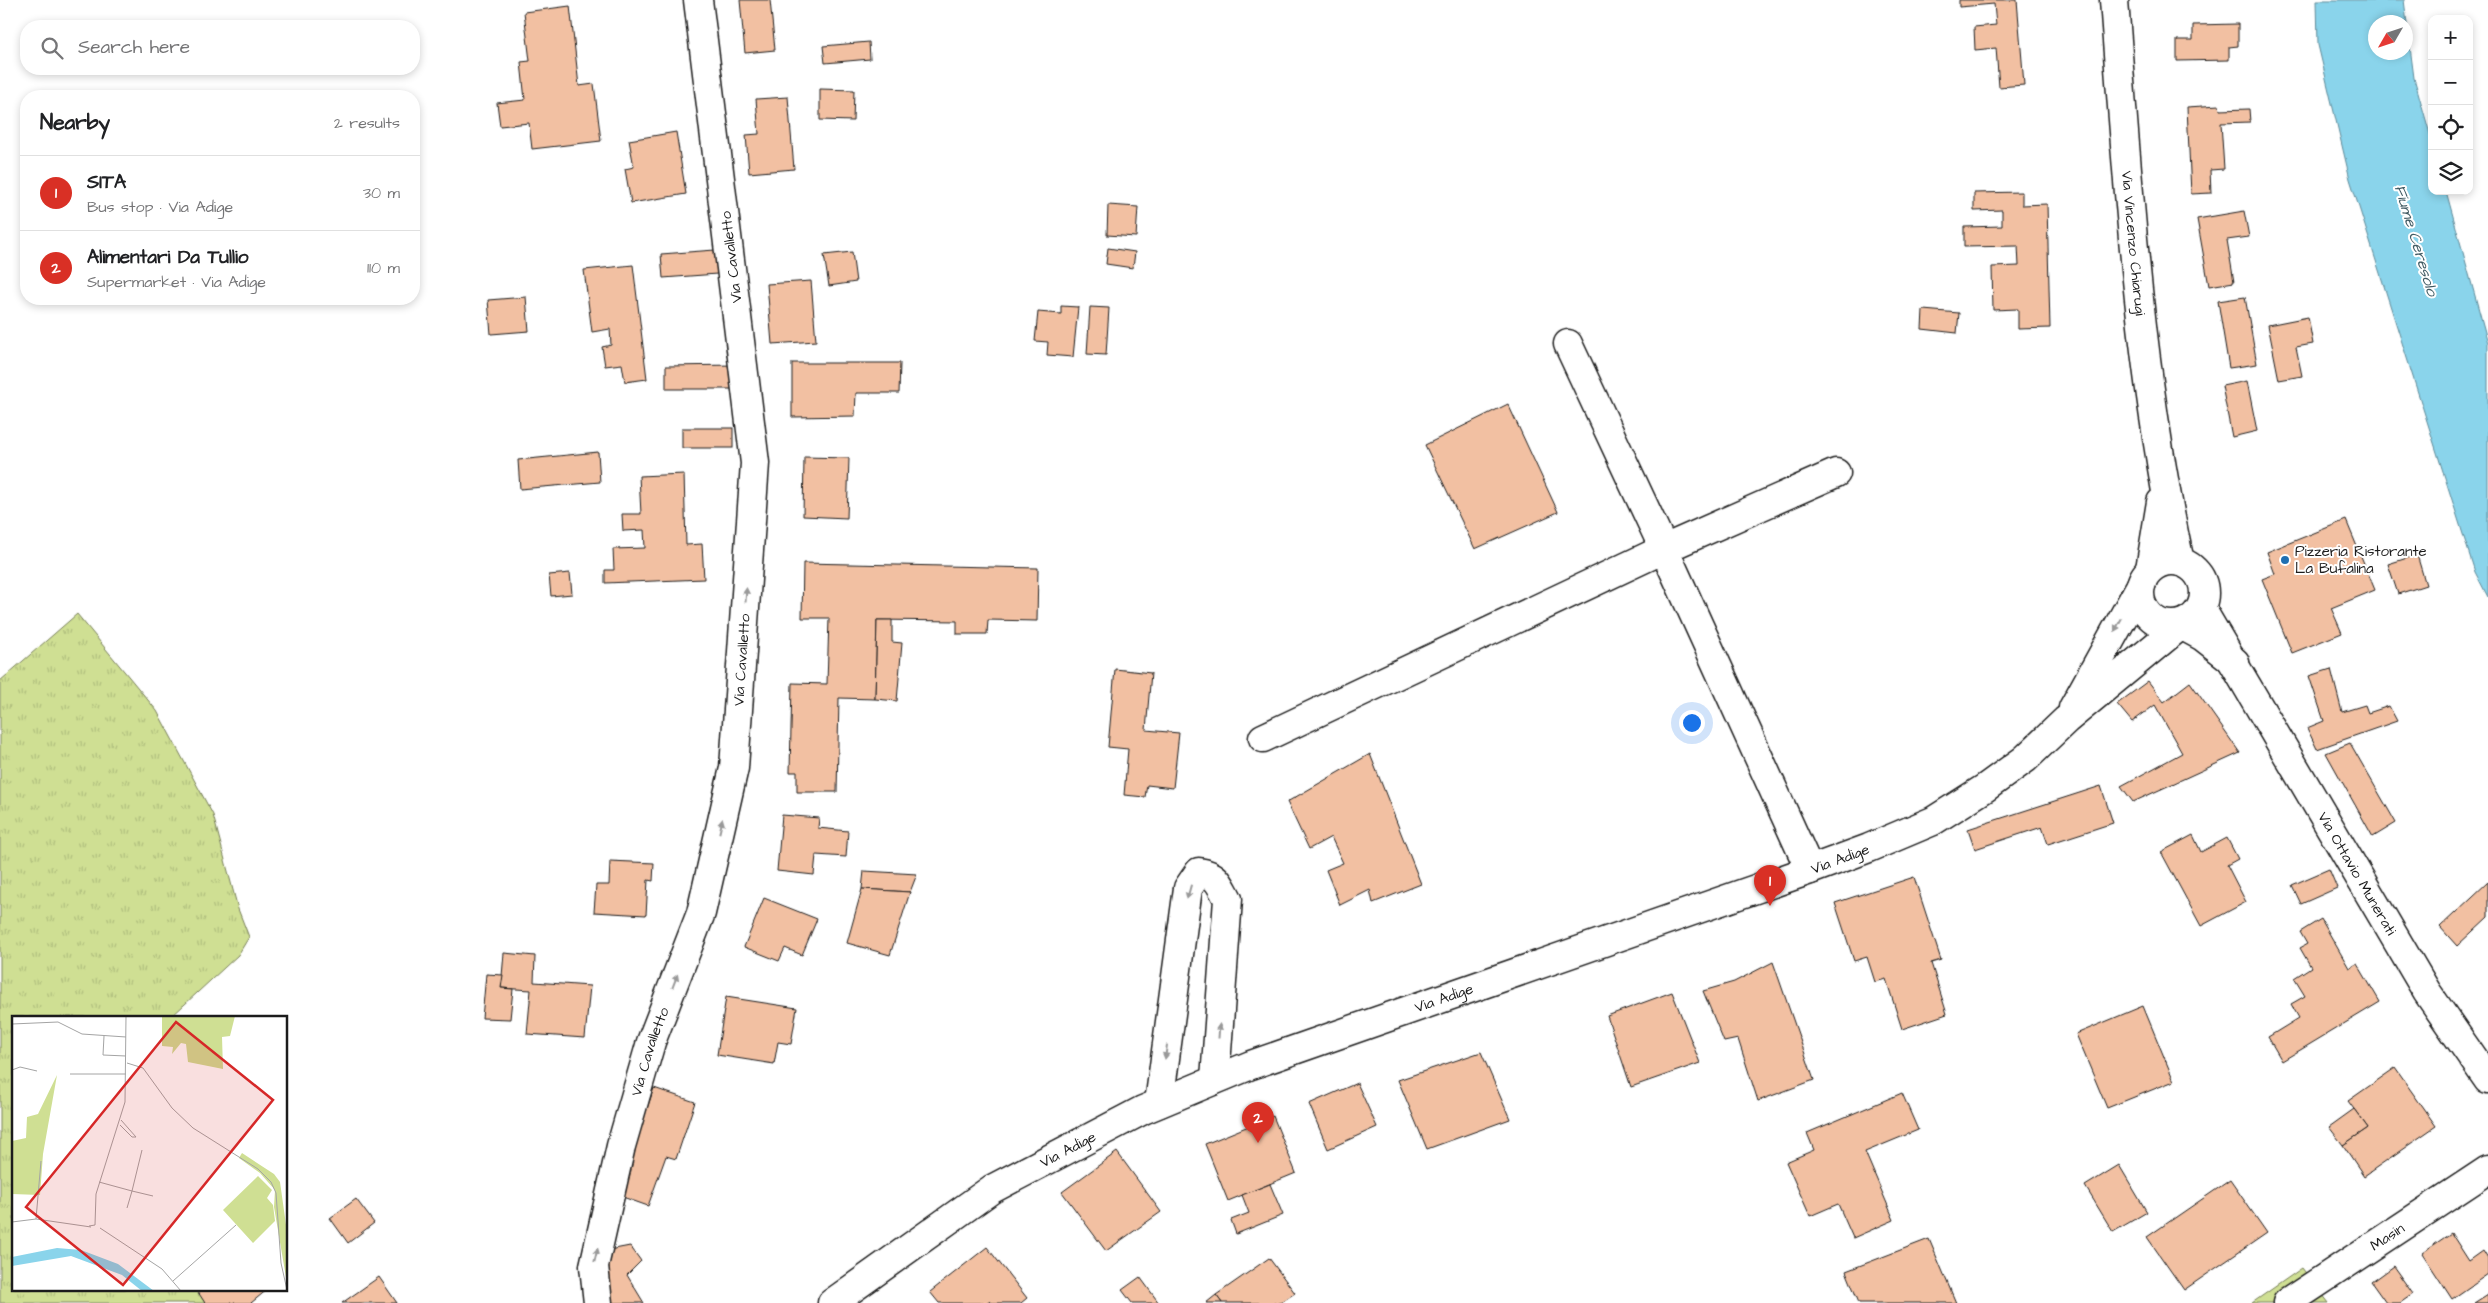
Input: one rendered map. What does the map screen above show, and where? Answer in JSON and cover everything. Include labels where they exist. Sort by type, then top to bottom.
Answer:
[{"type":"street","name":"Via Cavalletto","points":[[598,1303],[594,1266],[621,1146],[651,1042],[701,913],[734,768],[755,463],[698,0]]},
{"type":"street","name":"Via Vincenzo Chiarugi","points":[[2114,0],[2131,221],[2163,485],[2180,562]]},
{"type":"street","points":[[1568,344],[1664,549],[1810,870]]},
{"type":"street","points":[[1263,738],[1664,549],[1836,473]]},
{"type":"street","name":"Via Vincenzo Chiarugi","points":[[2146,576],[2163,485]]},
{"type":"street","points":[[2146,576],[2159,563],[2180,562],[2189,565],[2202,580],[2204,599],[2191,617]]},
{"type":"street","name":"Via Ottavio Munerati","points":[[2146,576],[2140,592],[2141,602],[2152,619],[2171,626],[2191,617],[2203,637],[2234,662],[2427,992],[2488,1080]]},
{"type":"street","name":"Via Adige","points":[[2066,720],[2146,576]]},
{"type":"street","name":"Via Adige","points":[[832,1303],[992,1189],[1159,1103],[1251,1065],[1810,870],[1869,848],[1933,820],[1985,788],[2025,759],[2066,720],[2191,617]]},
{"type":"street","points":[[1159,1103],[1188,888],[1199,872],[1212,874],[1228,899],[1216,1080]]},
{"type":"street","name":"Masin","points":[[2287,1303],[2488,1170]]},
{"type":"green space","points":[[77,614],[157,711],[213,815],[238,909],[249,937],[238,955],[172,1016],[12,1016],[12,1290],[246,1290],[230,1303],[0,1303],[0,681]]},
{"type":"green space","points":[[2302,1268],[2329,1303],[2252,1303]]},
{"type":"water","name":"Fiume Ceresolo","points":[[2317,0],[2404,0],[2406,15],[2368,15],[2368,60],[2412,60],[2414,78],[2428,127],[2428,195],[2447,195],[2488,343],[2488,597],[2475,572],[2350,179],[2318,45]]},
{"type":"building","points":[[740,0],[770,0],[775,50],[745,53]]},
{"type":"building","points":[[1959,0],[2017,0],[2024,85],[1999,87],[1996,48],[1975,50],[1974,27],[1996,25],[1994,4],[1959,7]]},
{"type":"building","points":[[570,6],[579,86],[594,84],[601,141],[532,149],[529,123],[500,126],[497,103],[525,100],[521,62],[530,61],[524,12]]},
{"type":"building","points":[[2238,24],[2238,46],[2229,47],[2229,60],[2177,61],[2177,40],[2193,40],[2193,25]]},
{"type":"building","points":[[869,42],[870,59],[825,63],[823,46]]},
{"type":"building","points":[[820,89],[854,90],[853,121],[820,120]]},
{"type":"building","points":[[788,97],[794,169],[749,173],[746,135],[759,134],[756,99]]},
{"type":"building","points":[[2219,105],[2220,110],[2249,109],[2250,122],[2221,123],[2224,169],[2210,170],[2211,193],[2191,194],[2187,107]]},
{"type":"building","points":[[676,132],[686,194],[631,203],[625,169],[634,167],[629,140]]},
{"type":"building","points":[[2022,192],[2022,205],[2047,204],[2050,328],[2018,329],[2018,309],[1993,310],[1992,267],[2019,266],[2018,246],[1964,247],[1964,227],[2002,226],[2002,210],[1974,211],[1974,193]]},
{"type":"building","points":[[1108,205],[1138,207],[1136,237],[1107,235]]},
{"type":"building","points":[[2244,211],[2249,237],[2227,240],[2234,282],[2209,286],[2197,219]]},
{"type":"building","points":[[1108,248],[1135,252],[1133,268],[1106,264]]},
{"type":"building","points":[[715,250],[717,274],[663,278],[661,254]]},
{"type":"building","points":[[852,252],[856,282],[829,286],[824,255]]},
{"type":"building","points":[[633,265],[647,379],[625,382],[622,364],[605,366],[602,347],[611,345],[610,329],[592,332],[584,270]]},
{"type":"building","points":[[811,281],[816,341],[772,344],[767,284]]},
{"type":"building","points":[[526,297],[529,331],[491,334],[488,300]]},
{"type":"building","points":[[2245,297],[2257,364],[2229,368],[2218,301]]},
{"type":"building","points":[[1061,306],[1078,307],[1073,357],[1047,355],[1048,342],[1035,341],[1038,312],[1061,314]]},
{"type":"building","points":[[1090,307],[1109,308],[1106,355],[1087,354]]},
{"type":"building","points":[[1923,310],[1959,313],[1957,333],[1922,329]]},
{"type":"building","points":[[2308,317],[2313,344],[2296,347],[2302,376],[2279,380],[2268,325]]},
{"type":"building","points":[[792,363],[900,363],[899,393],[856,393],[855,416],[792,417]]},
{"type":"building","points":[[736,365],[737,389],[666,389],[666,366]]},
{"type":"building","points":[[2247,381],[2257,431],[2232,437],[2222,386]]},
{"type":"building","points":[[1508,404],[1558,512],[1475,549],[1425,445]]},
{"type":"building","points":[[682,428],[733,428],[733,448],[682,448]]},
{"type":"building","points":[[598,452],[600,482],[520,489],[518,460]]},
{"type":"building","points":[[804,457],[849,458],[847,518],[803,516]]},
{"type":"building","points":[[684,474],[686,545],[702,544],[704,579],[605,583],[605,570],[614,570],[613,549],[645,548],[644,530],[623,531],[622,514],[641,514],[639,476]]},
{"type":"building","points":[[2346,520],[2375,590],[2331,608],[2342,633],[2292,653],[2262,579],[2275,574],[2267,552]]},
{"type":"building","points":[[2417,555],[2426,585],[2398,594],[2388,564]]},
{"type":"building","points":[[803,563],[1038,568],[1037,621],[988,620],[987,634],[957,634],[957,621],[877,620],[875,699],[839,698],[837,792],[797,792],[797,772],[790,772],[792,683],[827,684],[829,618],[802,618]]},
{"type":"building","points":[[570,573],[572,594],[551,596],[549,575]]},
{"type":"building","points":[[877,620],[892,620],[892,642],[902,643],[897,701],[875,699]]},
{"type":"building","points":[[1115,669],[1151,673],[1146,730],[1179,733],[1173,788],[1147,785],[1145,797],[1124,795],[1128,749],[1108,747]]},
{"type":"building","points":[[2331,669],[2342,712],[2365,705],[2368,713],[2389,706],[2397,721],[2317,749],[2307,728],[2324,721],[2309,676]]},
{"type":"building","points":[[2148,681],[2164,702],[2190,682],[2240,753],[2133,802],[2121,786],[2182,753],[2155,705],[2132,722],[2117,704]]},
{"type":"building","points":[[2350,743],[2396,823],[2373,837],[2326,753]]},
{"type":"building","points":[[1370,754],[1421,884],[1373,903],[1370,890],[1340,905],[1326,870],[1343,863],[1331,837],[1309,849],[1287,802]]},
{"type":"building","points":[[2101,786],[2113,823],[2048,844],[2042,827],[1975,849],[1968,829]]},
{"type":"building","points":[[782,815],[819,818],[818,828],[848,831],[846,857],[816,855],[814,875],[777,871]]},
{"type":"building","points":[[2193,835],[2201,852],[2227,838],[2238,859],[2227,865],[2246,902],[2201,926],[2161,852]]},
{"type":"building","points":[[610,861],[654,863],[653,881],[648,880],[646,915],[594,912],[596,885],[609,885]]},
{"type":"building","points":[[2329,869],[2337,888],[2301,904],[2292,885]]},
{"type":"building","points":[[864,871],[917,874],[910,892],[862,889]]},
{"type":"building","points":[[1914,877],[1941,960],[1931,963],[1947,1014],[1902,1029],[1886,979],[1875,982],[1867,957],[1854,961],[1835,903]]},
{"type":"building","points":[[2488,882],[2488,917],[2457,946],[2440,927]]},
{"type":"building","points":[[862,889],[910,892],[890,955],[847,943]]},
{"type":"building","points":[[764,898],[817,919],[802,955],[785,948],[779,961],[744,947]]},
{"type":"building","points":[[2321,919],[2349,968],[2357,963],[2380,1002],[2282,1061],[2268,1037],[2299,1018],[2291,1004],[2305,996],[2294,978],[2311,967],[2300,948],[2307,944],[2300,932]]},
{"type":"building","points":[[504,953],[535,956],[534,982],[590,986],[585,1038],[527,1034],[531,990],[501,988]]},
{"type":"building","points":[[1773,962],[1814,1080],[1758,1101],[1738,1039],[1724,1042],[1703,991],[1734,982]]},
{"type":"building","points":[[486,974],[503,975],[501,988],[513,989],[510,1019],[482,1018]]},
{"type":"building","points":[[1672,992],[1700,1063],[1631,1087],[1607,1016]]},
{"type":"building","points":[[726,997],[797,1008],[791,1044],[778,1042],[774,1064],[717,1055]]},
{"type":"building","points":[[2143,1006],[2174,1081],[2107,1108],[2076,1034]]},
{"type":"building","points":[[1481,1052],[1510,1119],[1427,1149],[1398,1080]]},
{"type":"building","points":[[2395,1068],[2436,1126],[2364,1176],[2343,1145],[2368,1128],[2348,1101]]},
{"type":"building","points":[[1357,1083],[1377,1127],[1328,1149],[1309,1104]]},
{"type":"building","points":[[654,1088],[695,1102],[676,1159],[666,1156],[648,1206],[617,1195]]},
{"type":"building","points":[[1902,1093],[1918,1130],[1865,1152],[1894,1220],[1853,1238],[1838,1204],[1810,1216],[1786,1162],[1814,1150],[1807,1133]]},
{"type":"building","points":[[2354,1109],[2368,1128],[2343,1145],[2329,1127]]},
{"type":"building","points":[[1273,1116],[1296,1173],[1228,1201],[1205,1144]]},
{"type":"building","points":[[1117,1152],[1161,1212],[1106,1251],[1062,1192]]},
{"type":"building","points":[[2119,1165],[2147,1212],[2113,1232],[2085,1186]]},
{"type":"building","points":[[2230,1180],[2267,1233],[2184,1290],[2147,1237]]},
{"type":"building","points":[[1270,1184],[1283,1215],[1236,1234],[1231,1220],[1249,1213],[1242,1195]]},
{"type":"building","points":[[356,1199],[374,1223],[348,1243],[330,1218]]},
{"type":"building","points":[[2451,1233],[2469,1261],[2483,1251],[2488,1259],[2488,1274],[2452,1299],[2422,1253]]},
{"type":"building","points":[[1929,1239],[1956,1303],[1859,1303],[1846,1271]]},
{"type":"building","points":[[630,1246],[641,1261],[627,1275],[644,1303],[606,1303],[604,1251]]},
{"type":"building","points":[[987,1247],[1027,1298],[1021,1303],[991,1303],[989,1301],[986,1303],[939,1303],[930,1292]]},
{"type":"building","points":[[1269,1258],[1295,1293],[1280,1303],[1222,1303],[1216,1295]]},
{"type":"building","points":[[2393,1266],[2413,1294],[2400,1303],[2386,1303],[2371,1282]]},
{"type":"building","points":[[379,1277],[397,1303],[342,1303]]},
{"type":"building","points":[[1140,1277],[1159,1303],[1132,1303],[1122,1290]]},
{"type":"building","points":[[197,1290],[267,1290],[251,1303],[205,1303]]},
{"type":"building","points":[[2488,1294],[2488,1303],[2474,1303]]},
{"type":"building","points":[[1216,1295],[1222,1303],[1206,1303]]},
{"type":"place","name":"Pizzeria Ristorante La Bufalina","points":[[2285,560]]},
{"type":"place","name":"SITA","points":[[1770,906]]},
{"type":"place","name":"Alimentari Da Tullio","points":[[1258,1143]]}]
